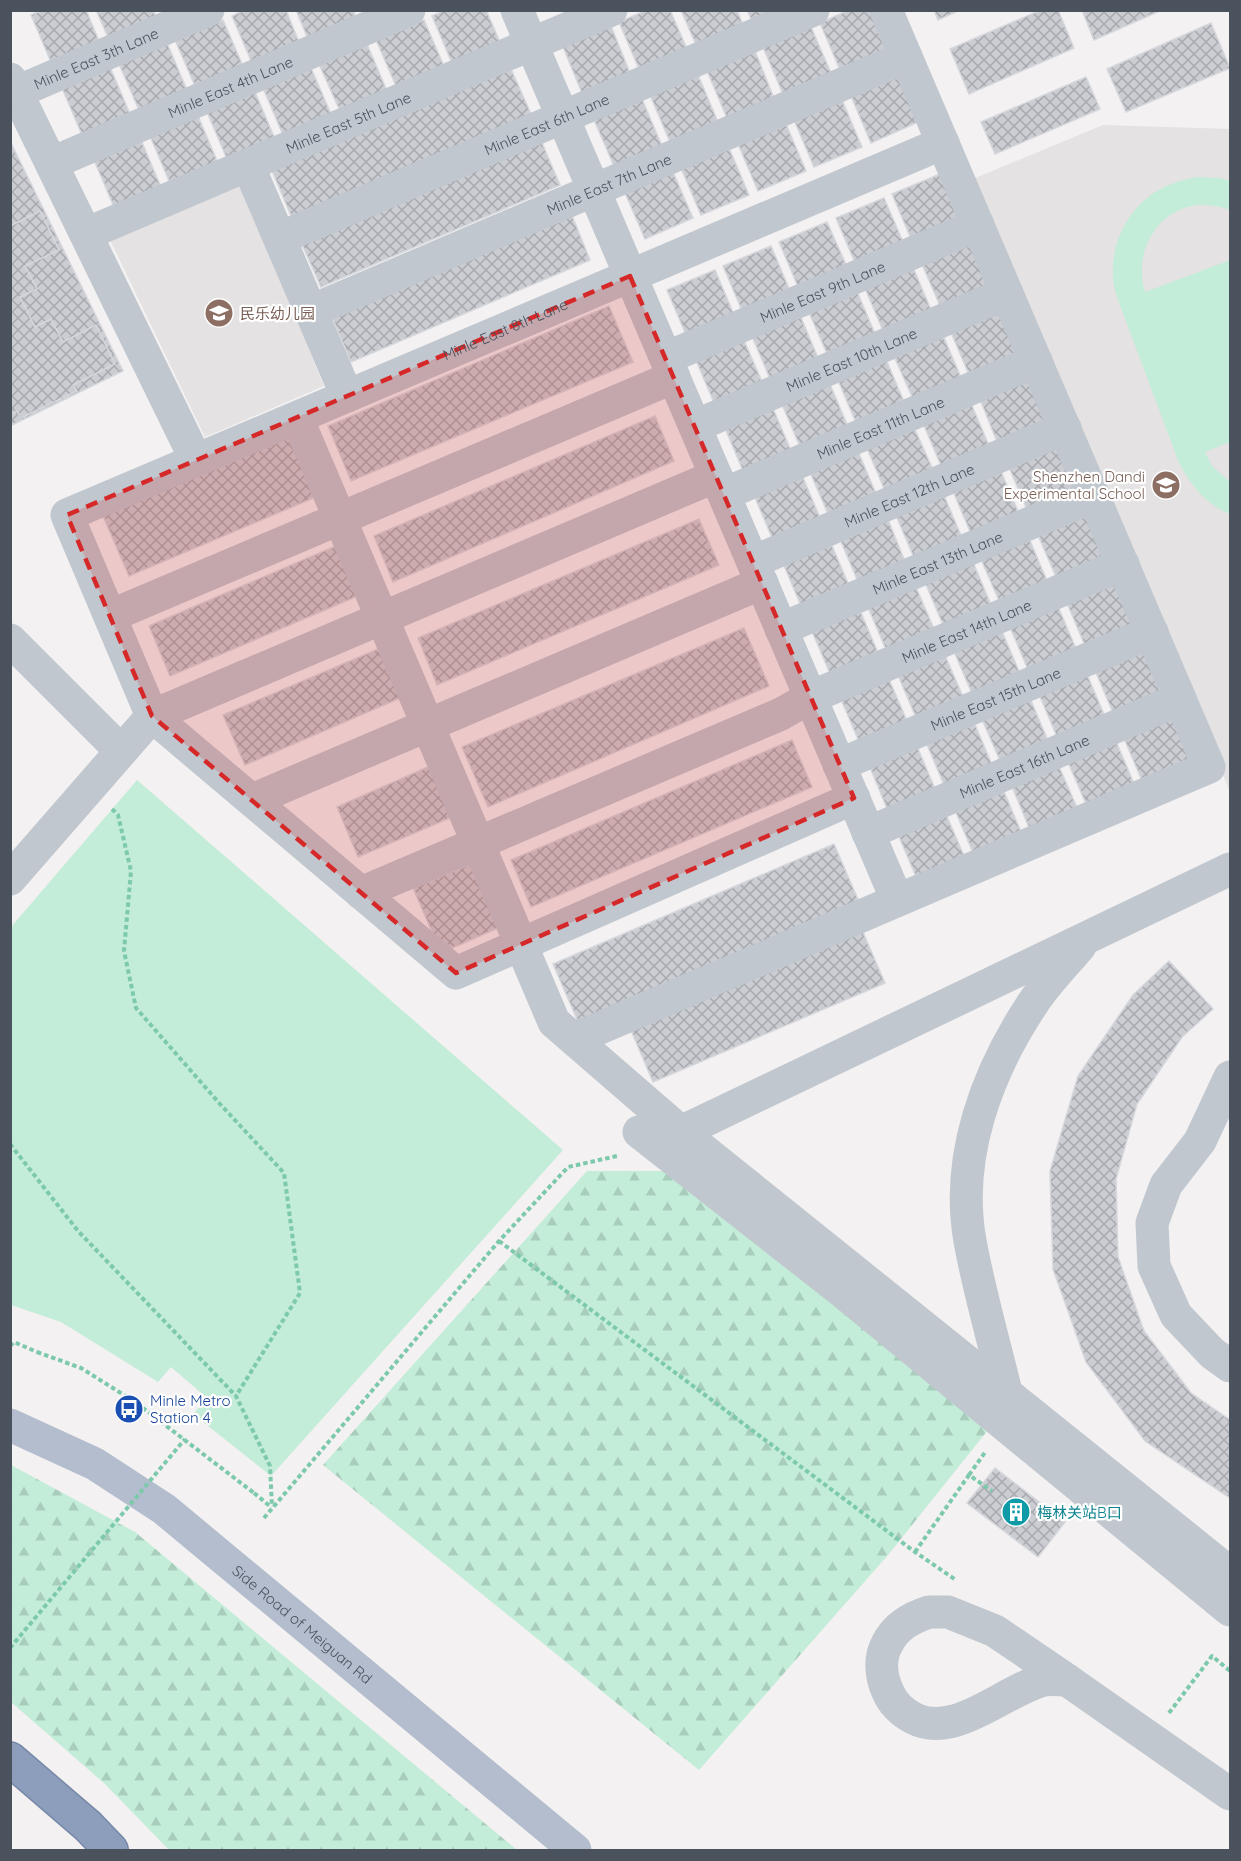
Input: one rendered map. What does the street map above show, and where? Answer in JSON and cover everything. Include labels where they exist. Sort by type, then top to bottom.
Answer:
[{"type":"highway","points":[[10,1759],[88,1826],[111,1851]]},
{"type":"main road","name":"Side Road of Meiguan Rd","points":[[10,1425],[95,1464],[164,1509],[574,1851]]},
{"type":"street","name":"Minle East 3th Lane","points":[[14,85],[208,10]]},
{"type":"street","name":"Minle East 4th Lane","points":[[51,163],[409,10]]},
{"type":"street","points":[[517,10],[897,900]]},
{"type":"street","name":"Minle East 5th Lane","points":[[86,234],[611,10]]},
{"type":"street","name":"Minle East 6th Lane","points":[[279,238],[813,10]]},
{"type":"street","points":[[574,1039],[1209,767],[886,10]]},
{"type":"street","name":"Minle East 7th Lane","points":[[310,311],[906,57]]},
{"type":"street","points":[[14,85],[196,460]]},
{"type":"street","name":"Minle East 8th Lane","points":[[110,616],[67,515],[943,143]]},
{"type":"street","points":[[249,165],[347,396]]},
{"type":"street","name":"Minle East 9th Lane","points":[[110,616],[340,519],[978,225]]},
{"type":"street","name":"Minle East 10th Lane","points":[[695,426],[1007,293]]},
{"type":"street","name":"Minle East 11th Lane","points":[[152,716],[383,618],[1036,361]]},
{"type":"street","points":[[297,418],[554,1022],[681,1132],[1230,1573]]},
{"type":"street","name":"Minle East 12th Lane","points":[[252,800],[428,726],[1065,429]]},
{"type":"street","name":"Minle East 13th Lane","points":[[781,629],[1094,496]]},
{"type":"street","name":"Minle East 14th Lane","points":[[361,893],[781,714],[810,697],[1123,564]]},
{"type":"street","points":[[110,616],[152,716],[456,973],[854,798]]},
{"type":"street","name":"Minle East 15th Lane","points":[[839,765],[1152,632]]},
{"type":"street","points":[[10,640],[121,752]]},
{"type":"street","name":"Minle East 16th Lane","points":[[868,833],[1180,699]]},
{"type":"street","points":[[10,879],[152,716]]},
{"type":"street","points":[[681,1132],[1230,869]]},
{"type":"street","points":[[1006,1392],[969,1239],[965,1185],[974,1130],[992,1077],[1034,1002],[1086,938]]},
{"type":"street","points":[[1230,1077],[1200,1141],[1166,1185],[1152,1223],[1154,1266],[1176,1315],[1212,1353],[1230,1366]]},
{"type":"street","points":[[639,1132],[843,1292],[1230,1610]]},
{"type":"street","points":[[1067,1680],[1045,1680],[956,1721],[937,1724],[919,1721],[903,1712],[890,1698],[883,1681],[881,1662],[886,1644],[897,1629],[912,1618],[930,1612],[948,1612],[995,1631],[1067,1680],[1230,1794]]},
{"type":"path","points":[[91,785],[118,815],[131,871],[124,951],[136,1008],[284,1173],[300,1293],[236,1396]]},
{"type":"path","points":[[264,1518],[499,1241],[568,1167],[618,1156],[639,1132]]},
{"type":"path","points":[[10,1144],[78,1231],[236,1396],[270,1466],[272,1508]]},
{"type":"path","points":[[499,1241],[915,1552],[969,1475],[992,1491]]},
{"type":"path","points":[[10,1346],[14,1342],[81,1368],[135,1402],[272,1508]]},
{"type":"path","points":[[10,1648],[185,1439]]},
{"type":"path","points":[[1165,1718],[1212,1656],[1230,1671]]},
{"type":"highlighted area","points":[[630,276],[854,798],[456,973],[152,716],[67,515]]},
{"type":"shaded area","name":"Shenzhen Dandi Experimental School","points":[[1103,125],[1230,129],[1230,792],[973,179]]},
{"type":"shaded area","name":"民乐幼儿园","points":[[241,186],[324,386],[205,437],[110,240]]},
{"type":"green space","points":[[1196,177],[1220,178],[1230,181],[1230,210],[1210,205],[1198,205],[1170,215],[1151,236],[1145,249],[1142,277],[1145,292],[1230,260],[1230,442],[1205,452],[1212,466],[1230,482],[1230,514],[1206,500],[1179,463],[1118,300],[1113,280],[1116,247],[1128,220],[1137,208],[1160,189]]},
{"type":"green space","points":[[137,780],[563,1150],[271,1476],[193,1414],[207,1398],[171,1367],[158,1382],[61,1322],[11,1305],[11,927]]},
{"type":"green space","points":[[587,1171],[667,1171],[992,1425],[888,1555],[699,1770],[323,1465]]},
{"type":"green space","points":[[11,1465],[135,1532],[517,1850],[169,1850],[105,1784],[11,1702]]},
{"type":"building","points":[[42,10],[86,10],[99,41],[51,62],[31,15]]},
{"type":"building","points":[[96,10],[153,10],[156,17],[108,37]]},
{"type":"building","points":[[244,10],[286,10],[299,42],[252,63],[232,16]]},
{"type":"building","points":[[296,10],[353,10],[356,18],[308,39]]},
{"type":"building","points":[[445,10],[486,10],[500,42],[452,63],[432,16]]},
{"type":"building","points":[[647,10],[670,10],[687,49],[639,69],[619,22]]},
{"type":"building","points":[[681,10],[737,10],[743,25],[696,45]]},
{"type":"building","points":[[747,10],[776,10],[752,21]]},
{"type":"building","points":[[849,10],[871,10],[887,49],[840,70],[820,23]]},
{"type":"building","points":[[934,10],[960,10],[938,20]]},
{"type":"building","points":[[1041,10],[1058,10],[1074,48],[969,94],[950,49]]},
{"type":"building","points":[[1082,10],[1162,10],[1094,40]]},
{"type":"building","points":[[223,20],[243,66],[195,86],[175,40]]},
{"type":"building","points":[[424,20],[444,66],[396,86],[376,40]]},
{"type":"building","points":[[1211,23],[1230,68],[1126,112],[1107,69]]},
{"type":"building","points":[[611,26],[630,73],[582,93],[563,47]]},
{"type":"building","points":[[811,27],[831,73],[783,94],[763,47]]},
{"type":"building","points":[[167,43],[187,90],[139,110],[119,64]]},
{"type":"building","points":[[367,44],[387,91],[340,111],[319,64]]},
{"type":"building","points":[[755,51],[774,98],[727,118],[707,71]]},
{"type":"building","points":[[110,67],[130,114],[82,135],[62,88]]},
{"type":"building","points":[[311,68],[331,114],[283,135],[263,88]]},
{"type":"building","points":[[511,69],[532,116],[292,218],[272,171]]},
{"type":"building","points":[[698,75],[718,122],[670,142],[650,95]]},
{"type":"building","points":[[898,75],[918,122],[871,143],[851,96]]},
{"type":"building","points":[[1086,77],[1100,109],[995,154],[981,122]]},
{"type":"building","points":[[255,92],[275,139],[227,159],[207,112]]},
{"type":"building","points":[[642,99],[662,146],[614,166],[594,120]]},
{"type":"building","points":[[842,100],[862,147],[814,167],[794,120]]},
{"type":"building","points":[[198,116],[218,163],[170,183],[150,136]]},
{"type":"building","points":[[786,124],[806,171],[758,191],[738,144]]},
{"type":"building","points":[[540,138],[560,185],[321,287],[300,240]]},
{"type":"building","points":[[141,140],[161,187],[114,207],[94,160]]},
{"type":"building","points":[[10,141],[123,371],[10,426]]},
{"type":"building","points":[[729,148],[749,195],[701,215],[681,168]]},
{"type":"building","points":[[673,172],[693,218],[645,239],[625,193]]},
{"type":"building","points":[[940,174],[960,220],[912,241],[892,194]]},
{"type":"building","points":[[884,198],[904,244],[856,265],[836,218]]},
{"type":"building","points":[[40,211],[59,250],[25,266],[37,289],[20,297],[35,327],[51,319],[63,342],[96,325],[115,364],[73,385],[77,391],[21,418],[17,411],[10,415],[10,226]]},
{"type":"building","points":[[571,213],[590,260],[351,362],[331,315]]},
{"type":"building","points":[[827,222],[848,269],[799,289],[779,242]]},
{"type":"building","points":[[969,241],[989,288],[941,308],[921,262]]},
{"type":"building","points":[[771,246],[791,293],[743,313],[723,266]]},
{"type":"building","points":[[912,265],[932,312],[884,333],[864,286]]},
{"type":"building","points":[[715,270],[735,317],[687,337],[667,290]]},
{"type":"building","points":[[856,289],[876,336],[828,356],[808,310]]},
{"type":"building","points":[[609,306],[633,362],[351,481],[328,426]]},
{"type":"building","points":[[998,309],[1018,356],[970,377],[950,330]]},
{"type":"building","points":[[799,313],[819,360],[771,381],[751,334]]},
{"type":"building","points":[[942,333],[962,380],[914,401],[893,354]]},
{"type":"building","points":[[743,338],[763,384],[715,405],[695,358]]},
{"type":"building","points":[[885,357],[905,404],[857,425],[837,378]]},
{"type":"building","points":[[1026,377],[1046,424],[998,444],[979,397]]},
{"type":"building","points":[[829,382],[849,429],[801,449],[781,402]]},
{"type":"building","points":[[970,401],[990,448],[942,468],[922,421]]},
{"type":"building","points":[[772,406],[792,453],[744,473],[724,426]]},
{"type":"building","points":[[655,416],[674,461],[393,582],[374,536]]},
{"type":"building","points":[[913,425],[934,472],[886,493],[866,446]]},
{"type":"building","points":[[292,436],[318,496],[129,576],[103,516]]},
{"type":"building","points":[[1056,445],[1076,491],[1028,512],[1008,465]]},
{"type":"building","points":[[857,449],[877,496],[829,516],[809,470]]},
{"type":"building","points":[[1000,469],[1020,516],[972,536],[952,489]]},
{"type":"building","points":[[801,473],[821,520],[773,540],[753,493]]},
{"type":"building","points":[[943,493],[963,540],[915,560],[895,513]]},
{"type":"building","points":[[1084,512],[1104,559],[1057,579],[1037,533]]},
{"type":"building","points":[[887,517],[906,564],[859,584],[839,537]]},
{"type":"building","points":[[699,519],[719,565],[437,685],[418,638]]},
{"type":"building","points":[[1028,536],[1048,583],[1000,603],[980,557]]},
{"type":"building","points":[[830,541],[850,588],[802,608],[782,561]]},
{"type":"building","points":[[338,545],[360,595],[170,676],[149,626]]},
{"type":"building","points":[[972,560],[992,607],[944,627],[924,580]]},
{"type":"building","points":[[1114,580],[1134,627],[1086,648],[1066,601]]},
{"type":"building","points":[[915,585],[935,631],[887,652],[867,605]]},
{"type":"building","points":[[1057,604],[1077,651],[1029,672],[1009,625]]},
{"type":"building","points":[[859,608],[879,655],[831,676],[811,629]]},
{"type":"building","points":[[744,628],[769,686],[488,807],[462,747]]},
{"type":"building","points":[[1001,629],[1021,676],[973,696],[953,649]]},
{"type":"building","points":[[1142,648],[1162,695],[1114,715],[1094,668]]},
{"type":"building","points":[[378,649],[400,698],[245,765],[223,715]]},
{"type":"building","points":[[944,653],[964,699],[917,720],[897,673]]},
{"type":"building","points":[[1086,672],[1106,719],[1058,739],[1038,692]]},
{"type":"building","points":[[888,677],[908,723],[860,744],[840,697]]},
{"type":"building","points":[[1029,696],[1049,743],[1001,763],[981,717]]},
{"type":"building","points":[[1171,715],[1191,762],[1143,783],[1123,736]]},
{"type":"building","points":[[973,720],[993,767],[945,787],[925,740]]},
{"type":"building","points":[[1115,739],[1135,786],[1087,806],[1067,760]]},
{"type":"building","points":[[792,740],[812,787],[531,907],[511,860]]},
{"type":"building","points":[[916,744],[936,791],[888,811],[869,765]]},
{"type":"building","points":[[1058,764],[1078,810],[1030,830],[1011,784]]},
{"type":"building","points":[[430,766],[452,817],[358,857],[337,807]]},
{"type":"building","points":[[1002,787],[1022,834],[974,855],[954,808]]},
{"type":"building","points":[[945,812],[965,858],[917,879],[897,832]]},
{"type":"building","points":[[834,844],[860,904],[579,1024],[553,964]]},
{"type":"building","points":[[471,864],[498,928],[441,953],[413,888]]},
{"type":"building","points":[[862,930],[885,983],[653,1082],[630,1028]]},
{"type":"building","points":[[1169,961],[1213,1009],[1182,1037],[1137,1104],[1116,1179],[1118,1257],[1144,1331],[1191,1393],[1230,1420],[1230,1498],[1145,1441],[1086,1362],[1053,1269],[1050,1171],[1078,1076],[1133,995]]},
{"type":"building","name":"梅林关站B口","points":[[995,1468],[1065,1522],[1038,1557],[967,1503]]},
{"type":"place","name":"民乐幼儿园","points":[[219,313]]},
{"type":"place","name":"Shenzhen Dandi Experimental School","points":[[1166,485]]},
{"type":"place","name":"Minle Metro Station 4","points":[[129,1409]]},
{"type":"place","name":"梅林关站B口","points":[[1016,1512]]}]
